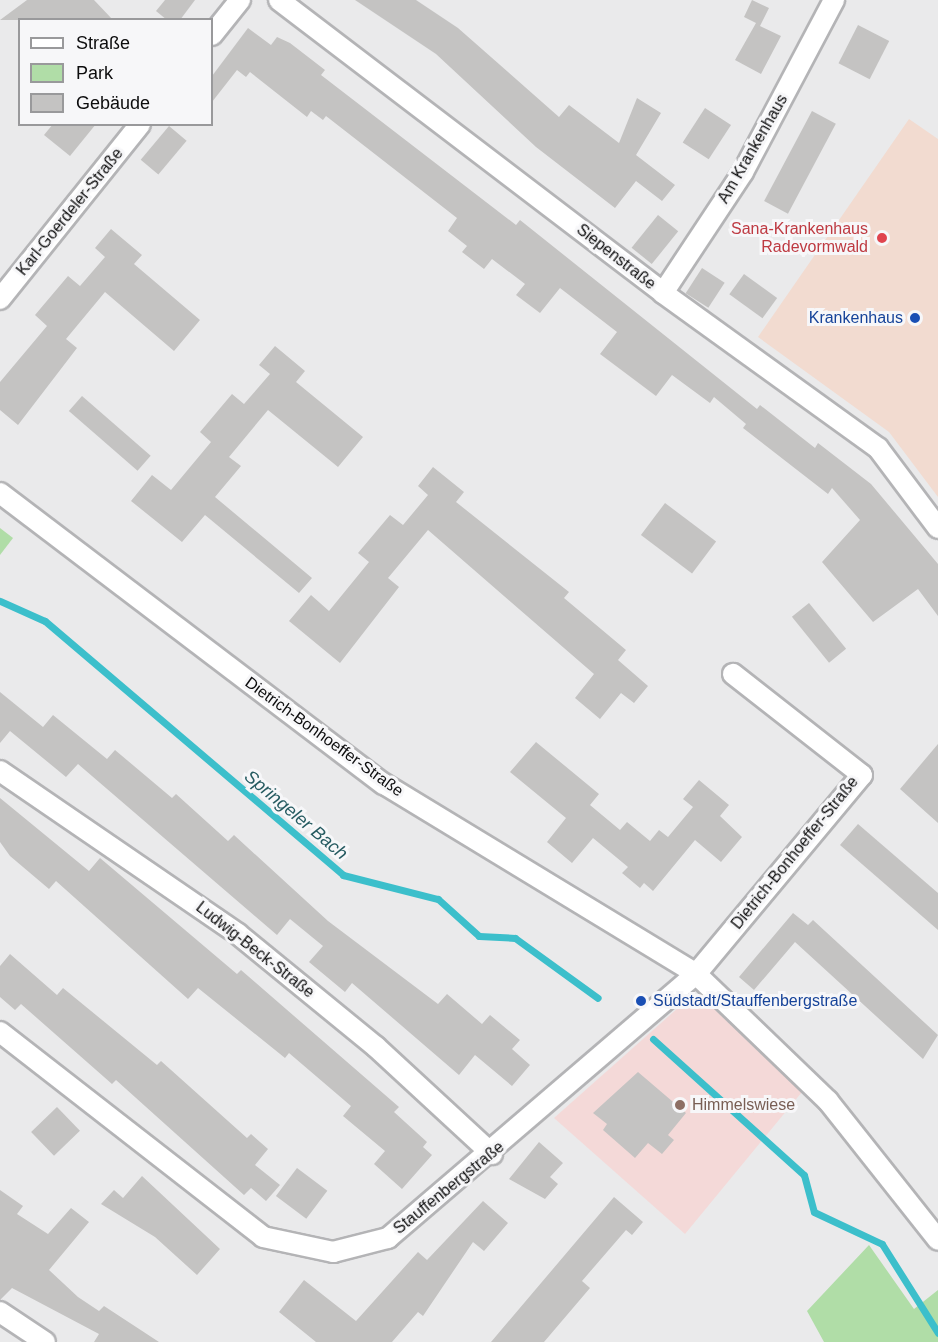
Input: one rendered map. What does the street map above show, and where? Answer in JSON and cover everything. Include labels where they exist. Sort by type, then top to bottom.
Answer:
[{"type":"street","points":[[213,34],[240,0]]},
{"type":"street","name":"Siepenstraße","points":[[279,0],[663,293],[878,448],[938,528]]},
{"type":"street","name":"Am Krankenhaus","points":[[663,293],[743,172],[834,0]]},
{"type":"street","name":"Karl-Goerdeler-Straße","points":[[0,299],[138,126]]},
{"type":"street","name":"Dietrich-Bonhoeffer-Straße","points":[[0,493],[384,784],[696,974],[828,1101],[938,1240]]},
{"type":"street","name":"Dietrich-Bonhoeffer-Straße","points":[[696,974],[862,775],[733,674]]},
{"type":"street","name":"Ludwig-Beck-Straße","points":[[0,771],[238,934],[376,1047],[492,1154]]},
{"type":"street","name":"Stauffenbergstraße","points":[[0,1032],[231,1217],[289,1246],[333,1252],[378,1242],[492,1154],[696,974]]},
{"type":"street","points":[[0,1312],[45,1342]]},
{"type":"shaded area","name":"Sana-Krankenhaus Radevormwald","points":[[909,119],[938,139],[938,497],[889,432],[758,337]]},
{"type":"shaded area","name":"Himmelswiese","points":[[687,1000],[715,1006],[802,1092],[685,1234],[554,1118]]},
{"type":"green space","points":[[0,528],[13,538],[0,555]]},
{"type":"green space","points":[[869,1245],[914,1309],[938,1290],[938,1342],[824,1342],[807,1311]]},
{"type":"building","points":[[27,0],[94,0],[111,18],[18,18],[18,20],[0,20]]},
{"type":"building","points":[[165,0],[195,0],[182,18],[165,18],[156,11]]},
{"type":"building","points":[[355,0],[416,0],[458,28],[559,117],[569,105],[619,143],[637,98],[661,113],[636,155],[675,185],[662,201],[636,181],[615,208],[536,147],[436,54]]},
{"type":"building","points":[[752,0],[769,8],[760,26],[781,36],[761,74],[735,60],[756,23],[744,17]]},
{"type":"building","points":[[858,25],[889,41],[870,79],[838,63]]},
{"type":"building","points":[[248,28],[271,45],[277,37],[290,43],[325,70],[321,75],[516,225],[520,220],[757,409],[760,405],[815,448],[818,443],[871,484],[938,564],[938,616],[918,589],[873,622],[822,562],[860,520],[832,488],[828,494],[743,428],[746,424],[714,397],[710,403],[672,375],[656,396],[600,354],[617,332],[560,288],[540,313],[516,295],[525,284],[492,259],[484,269],[462,252],[467,246],[448,231],[457,218],[326,116],[323,120],[311,111],[307,117],[250,72],[246,77],[237,70],[213,101],[213,75]]},
{"type":"building","points":[[705,108],[731,125],[709,159],[683,142]]},
{"type":"building","points":[[812,111],[836,124],[788,214],[764,201]]},
{"type":"building","points":[[51,126],[94,126],[70,156],[44,135]]},
{"type":"building","points":[[169,126],[187,141],[158,174],[141,160]]},
{"type":"building","points":[[658,215],[678,231],[652,264],[632,248]]},
{"type":"building","points":[[111,229],[142,255],[134,264],[200,320],[174,351],[105,292],[66,339],[77,348],[18,425],[0,410],[0,382],[47,326],[35,315],[68,276],[80,286],[105,257],[95,248]]},
{"type":"building","points":[[702,268],[725,283],[708,308],[686,293]]},
{"type":"building","points":[[744,274],[777,298],[762,318],[729,294]]},
{"type":"building","points":[[275,346],[305,371],[296,382],[363,437],[338,467],[268,410],[229,457],[241,466],[215,497],[312,578],[299,593],[205,515],[182,542],[131,501],[152,475],[171,490],[211,442],[200,432],[232,394],[244,404],[270,374],[259,365]]},
{"type":"building","points":[[82,396],[151,456],[138,471],[69,411]]},
{"type":"building","points":[[433,467],[464,492],[456,502],[569,592],[564,598],[626,650],[618,660],[648,686],[634,703],[621,693],[600,719],[575,698],[594,674],[428,530],[388,578],[399,587],[340,663],[289,621],[311,595],[329,611],[369,562],[358,553],[390,515],[403,525],[428,495],[418,486]]},
{"type":"building","points":[[665,503],[716,542],[692,573],[641,535]]},
{"type":"building","points":[[809,603],[846,649],[829,663],[792,617]]},
{"type":"building","points":[[0,692],[43,727],[53,715],[107,759],[115,750],[172,798],[176,794],[228,841],[234,835],[328,921],[438,1004],[447,994],[482,1024],[490,1015],[520,1040],[512,1049],[530,1065],[512,1086],[475,1055],[459,1075],[352,983],[345,992],[309,962],[323,946],[290,919],[277,935],[78,764],[66,777],[10,731],[0,743]]},
{"type":"building","points":[[536,742],[599,794],[590,805],[620,830],[627,822],[650,841],[659,830],[668,837],[693,807],[683,799],[699,780],[729,805],[720,816],[742,837],[721,862],[695,840],[653,891],[644,883],[640,888],[622,873],[628,867],[593,838],[572,863],[547,842],[566,818],[510,772]]},
{"type":"building","points":[[938,744],[938,823],[900,789]]},
{"type":"building","points":[[0,798],[89,871],[100,858],[237,974],[241,970],[399,1107],[394,1112],[427,1142],[423,1147],[432,1155],[402,1189],[374,1164],[385,1151],[343,1116],[351,1106],[289,1053],[285,1058],[198,988],[188,999],[56,881],[49,889],[10,856],[0,842]]},
{"type":"building","points":[[858,824],[938,893],[938,930],[840,845]]},
{"type":"building","points":[[793,913],[808,925],[813,920],[938,1035],[923,1059],[795,942],[754,990],[739,977]]},
{"type":"building","points":[[10,954],[57,995],[63,988],[157,1065],[161,1061],[247,1138],[251,1134],[268,1149],[255,1165],[280,1185],[266,1201],[251,1188],[244,1195],[116,1080],[112,1084],[21,1004],[15,1010],[0,997],[0,966]]},
{"type":"building","points":[[638,1072],[686,1113],[668,1135],[674,1140],[662,1154],[648,1143],[635,1158],[603,1130],[607,1124],[593,1113]]},
{"type":"building","points":[[57,1107],[80,1131],[54,1156],[31,1132]]},
{"type":"building","points":[[539,1142],[563,1163],[550,1177],[558,1184],[545,1199],[509,1179]]},
{"type":"building","points":[[297,1168],[327,1191],[306,1219],[276,1196]]},
{"type":"building","points":[[142,1176],[220,1249],[197,1275],[155,1237],[101,1204],[114,1190],[123,1198]]},
{"type":"building","points":[[0,1190],[23,1206],[17,1214],[48,1234],[71,1208],[89,1222],[49,1270],[78,1297],[99,1311],[104,1306],[159,1342],[94,1342],[99,1334],[12,1288],[0,1300]]},
{"type":"building","points":[[614,1197],[643,1222],[632,1235],[626,1230],[582,1281],[590,1288],[544,1342],[491,1342]]},
{"type":"building","points":[[483,1201],[508,1223],[484,1251],[473,1242],[423,1316],[418,1312],[392,1342],[316,1342],[279,1312],[304,1280],[356,1321],[418,1252],[427,1260]]},
{"type":"waterway","name":"Springeler Bach","points":[[0,601],[45,621],[343,875],[438,899],[479,936],[515,938],[598,998]]},
{"type":"waterway","name":"Springeler Bach","points":[[653,1039],[804,1175],[814,1212],[882,1244],[938,1333]]},
{"type":"place","name":"Sana-Krankenhaus Radevormwald","points":[[882,238]]},
{"type":"place","name":"Krankenhaus","points":[[915,318]]},
{"type":"place","name":"Südstadt/Stauffenbergstraße","points":[[641,1001]]},
{"type":"place","name":"Himmelswiese","points":[[680,1105]]}]
